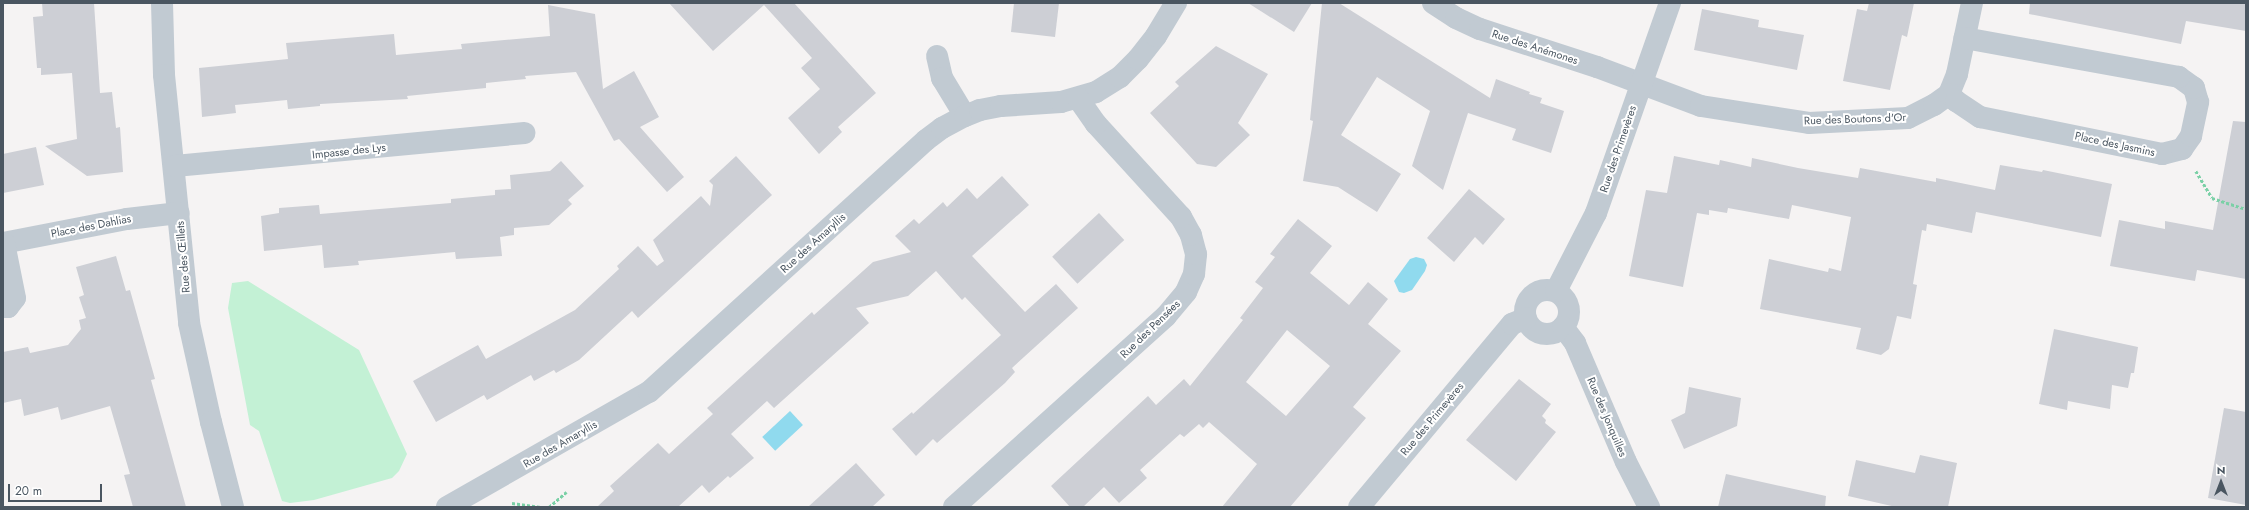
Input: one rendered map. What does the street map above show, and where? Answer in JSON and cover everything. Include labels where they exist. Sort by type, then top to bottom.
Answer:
[{"type":"street","name":"Rue des Œillets","points":[[162,3],[164,75],[189,323],[211,422],[233,507]]},
{"type":"street","name":"Rue des Amaryllis","points":[[447,507],[649,392],[926,140],[942,128],[965,116],[1001,106],[1061,102],[1096,92],[1120,77],[1156,36],[1176,3]]},
{"type":"street","name":"Rue des Anémones","points":[[1432,3],[1456,18],[1480,29],[1597,67],[1641,85]]},
{"type":"street","name":"Rue des Primevères","points":[[1556,291],[1596,213],[1670,3]]},
{"type":"street","points":[[1949,94],[1957,74],[1972,3]]},
{"type":"street","points":[[1965,38],[2179,77],[2194,88],[2198,102],[2192,136],[2182,148]]},
{"type":"street","points":[[937,56],[942,78],[965,116]]},
{"type":"street","name":"Rue des Boutons d'Or","points":[[1641,85],[1701,106],[1809,123],[1908,118],[1924,112],[1949,94]]},
{"type":"street","name":"Place des Jasmins","points":[[1949,94],[1956,101],[1980,117],[2162,154],[2182,148]]},
{"type":"street","name":"Rue des Pensées","points":[[954,507],[1166,316],[1186,292],[1194,274],[1196,254],[1191,235],[1181,216],[1096,124],[1078,98]]},
{"type":"street","name":"Impasse des Lys","points":[[174,166],[524,133]]},
{"type":"street","name":"Place des Dahlias","points":[[3,307],[8,306],[14,298],[4,243],[127,219],[179,213]]},
{"type":"street","points":[[1541,290],[1556,291],[1562,294],[1569,306],[1568,321],[1563,328],[1551,334],[1544,334],[1532,328],[1526,318],[1525,306],[1528,299],[1541,290]]},
{"type":"street","name":"Rue des Primevères","points":[[1359,507],[1512,324],[1526,318]]},
{"type":"street","name":"Rue des Jonquilles","points":[[1563,328],[1575,343],[1626,462],[1649,507]]},
{"type":"path","points":[[2182,148],[2212,198],[2246,209]]},
{"type":"path","points":[[549,507],[566,492]]},
{"type":"path","points":[[509,502],[541,507]]},
{"type":"green space","points":[[248,281],[359,350],[407,454],[399,471],[392,478],[314,500],[290,503],[282,501],[259,431],[250,425],[228,308],[232,283]]},
{"type":"water","points":[[1416,257],[1424,259],[1427,265],[1425,271],[1412,290],[1404,293],[1399,292],[1394,281],[1410,259]]},
{"type":"water","points":[[790,411],[803,425],[775,451],[762,437]]},
{"type":"building","points":[[42,3],[94,3],[100,93],[112,92],[116,128],[120,127],[123,172],[87,176],[45,146],[77,139],[72,73],[41,75],[41,68],[37,68],[33,17],[43,16]]},
{"type":"building","points":[[669,3],[794,3],[876,93],[838,127],[842,132],[819,154],[788,118],[820,89],[801,68],[812,58],[764,5],[713,51]]},
{"type":"building","points":[[1014,3],[1059,3],[1055,37],[1011,32]]},
{"type":"building","points":[[1248,3],[1312,3],[1294,32]]},
{"type":"building","points":[[1322,3],[1339,3],[1490,98],[1496,79],[1530,92],[1529,94],[1542,98],[1540,103],[1564,111],[1551,153],[1512,140],[1516,129],[1468,113],[1443,190],[1412,166],[1430,111],[1377,77],[1341,135],[1401,174],[1377,212],[1338,187],[1303,181],[1313,121],[1310,120]]},
{"type":"building","points":[[1869,3],[1914,3],[1907,37],[1902,35],[1890,90],[1843,81],[1857,9],[1867,11]]},
{"type":"building","points":[[2030,3],[2246,3],[2246,31],[2186,21],[2181,44],[2029,14]]},
{"type":"building","points":[[548,5],[595,14],[603,89],[634,71],[659,117],[640,127],[684,177],[667,192],[619,139],[614,141],[576,72],[525,76],[526,79],[486,83],[486,88],[407,96],[408,99],[320,104],[320,106],[288,109],[287,100],[235,105],[236,113],[202,117],[199,68],[288,59],[286,43],[394,34],[396,55],[462,49],[461,44],[550,36]]},
{"type":"building","points":[[1702,9],[1759,20],[1758,27],[1804,35],[1797,70],[1694,50]]},
{"type":"building","points":[[1216,46],[1268,74],[1238,123],[1250,135],[1216,167],[1197,164],[1150,113],[1179,86],[1175,82]]},
{"type":"building","points":[[2233,121],[2246,122],[2246,279],[2197,270],[2195,281],[2110,266],[2119,220],[2165,229],[2165,221],[2213,230]]},
{"type":"building","points":[[36,147],[44,185],[3,193],[3,154]]},
{"type":"building","points":[[736,156],[772,195],[638,318],[632,311],[579,360],[556,373],[554,370],[534,381],[531,375],[487,400],[484,395],[436,422],[413,381],[478,345],[486,359],[575,310],[619,269],[617,266],[638,246],[657,266],[664,261],[653,240],[701,196],[710,206],[713,185],[709,181]]},
{"type":"building","points":[[1674,156],[1719,165],[1720,160],[1751,167],[1752,158],[1798,168],[1858,178],[1860,168],[1936,182],[1936,178],[1995,190],[2000,165],[2042,172],[2043,170],[2112,184],[2101,237],[1976,212],[1972,233],[1927,224],[1926,231],[1922,230],[1913,284],[1917,285],[1911,319],[1897,316],[1889,349],[1881,355],[1856,349],[1861,328],[1760,309],[1769,259],[1828,272],[1829,268],[1841,271],[1851,217],[1792,205],[1789,219],[1728,208],[1727,213],[1709,210],[1709,215],[1697,213],[1683,287],[1629,276],[1646,190],[1667,193]]},
{"type":"building","points":[[561,161],[584,186],[568,200],[572,204],[549,225],[514,228],[514,235],[500,237],[502,256],[456,259],[455,252],[358,261],[359,265],[324,268],[322,245],[264,251],[261,216],[279,213],[279,208],[319,205],[320,214],[451,203],[451,199],[495,195],[495,190],[511,189],[510,175],[550,171]]},
{"type":"building","points":[[1002,176],[1029,205],[972,256],[1025,312],[1056,284],[1078,308],[1012,368],[1015,372],[1005,383],[937,443],[933,439],[916,456],[892,429],[912,412],[913,414],[1001,335],[965,297],[962,300],[936,271],[908,296],[856,308],[869,323],[774,408],[767,401],[731,434],[754,458],[730,478],[728,476],[709,493],[702,485],[678,507],[597,507],[614,491],[610,486],[658,443],[669,454],[713,414],[707,408],[812,312],[814,315],[873,262],[911,252],[895,236],[914,219],[919,224],[943,202],[947,207],[967,188],[977,199]]},
{"type":"building","points":[[1469,189],[1505,219],[1483,245],[1475,237],[1454,262],[1427,238]]},
{"type":"building","points":[[1099,213],[1124,240],[1077,284],[1052,257]]},
{"type":"building","points":[[1298,219],[1332,246],[1310,273],[1349,305],[1368,282],[1388,299],[1368,324],[1401,351],[1353,407],[1366,418],[1290,507],[1222,507],[1257,464],[1209,422],[1203,428],[1199,424],[1184,437],[1180,434],[1140,470],[1147,478],[1119,503],[1104,487],[1083,507],[1070,507],[1051,486],[1148,396],[1156,405],[1184,379],[1190,386],[1243,320],[1240,318],[1263,288],[1255,282],[1275,257],[1270,254]],"holes":[[[1287,330],[1330,366],[1286,416],[1246,382]]]},
{"type":"building","points":[[116,256],[126,291],[130,290],[155,379],[151,380],[186,507],[133,507],[124,475],[130,474],[110,406],[61,420],[58,407],[24,416],[21,399],[3,403],[3,352],[28,347],[30,353],[68,345],[81,329],[79,320],[86,318],[79,297],[84,295],[76,267]]},
{"type":"building","points":[[2054,329],[2138,347],[2134,373],[2131,373],[2128,388],[2112,385],[2110,409],[2068,401],[2067,410],[2039,404]]},
{"type":"building","points":[[1519,379],[1551,404],[1542,416],[1546,420],[1545,423],[1556,432],[1516,481],[1466,440]]},
{"type":"building","points":[[1689,387],[1741,398],[1737,426],[1684,449],[1671,420],[1685,413]]},
{"type":"building","points":[[2224,408],[2246,412],[2246,505],[2208,498]]},
{"type":"building","points":[[1920,455],[1957,463],[1948,507],[1896,507],[1848,496],[1856,460],[1915,473]]},
{"type":"building","points":[[856,463],[885,495],[872,507],[808,507]]},
{"type":"building","points":[[1726,474],[1826,496],[1825,507],[1718,507]]}]
